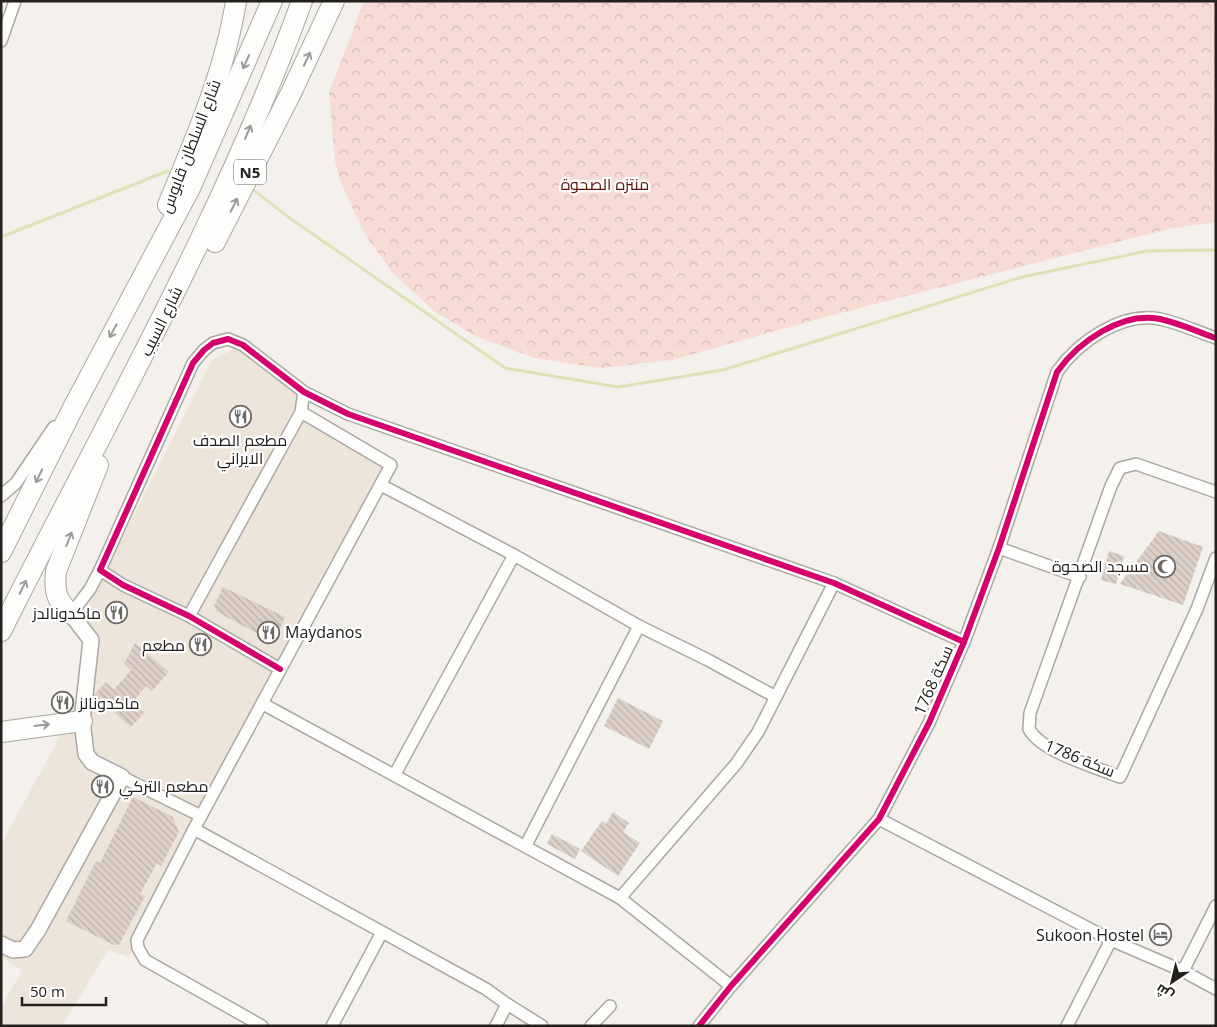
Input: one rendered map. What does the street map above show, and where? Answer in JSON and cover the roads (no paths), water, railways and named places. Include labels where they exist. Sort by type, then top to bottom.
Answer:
[{"type":"highway","name":"شارع السلطان قابوس","points":[[136,288],[208,104],[233,22],[236,1]]},
{"type":"highway","points":[[1,552],[73,408],[190,188],[272,1]]},
{"type":"highway","name":"شارع السيب","points":[[1,631],[61,510],[128,388],[212,218],[302,1]]},
{"type":"highway","name":"N5","points":[[154,335],[188,293],[291,93],[334,1]]},
{"type":"highway","points":[[71,614],[59,603],[54,589],[56,571],[128,388]]},
{"type":"highway","points":[[1,732],[82,721]]},
{"type":"street","points":[[1,41],[15,1]]},
{"type":"street","name":"سكة 1768","points":[[700,1026],[731,986],[879,819],[929,723],[964,642],[999,548],[1057,372],[1072,353],[1099,333],[1144,318],[1160,319],[1216,338]]},
{"type":"street","points":[[201,816],[92,762],[86,754],[82,721],[90,640],[71,614],[90,589],[100,570],[194,362],[213,343],[228,339],[243,345],[304,392],[348,414],[834,583],[964,642]]},
{"type":"street","points":[[190,616],[301,412],[304,392]]},
{"type":"street","points":[[1,496],[16,483],[55,426],[73,408]]},
{"type":"street","points":[[262,1026],[152,965],[145,960],[138,948],[138,940],[194,829],[391,465],[301,412]]},
{"type":"street","name":"سكة 1786","points":[[1216,492],[1136,464],[1120,468],[1111,486],[1030,713],[1029,729],[1037,740],[1046,746],[1120,777],[1197,609],[1216,558]]},
{"type":"street","points":[[381,485],[514,555],[638,626],[708,660],[776,697]]},
{"type":"street","points":[[999,548],[1080,577]]},
{"type":"street","points":[[395,774],[514,555]]},
{"type":"street","points":[[100,570],[123,585],[190,616],[280,669]]},
{"type":"street","points":[[620,898],[736,764],[758,732],[834,583]]},
{"type":"street","points":[[526,845],[638,626]]},
{"type":"street","points":[[263,704],[526,845],[620,898],[731,986]]},
{"type":"street","points":[[1,944],[13,950],[25,949],[38,930],[122,777]]},
{"type":"street","points":[[879,819],[1111,940],[1183,971],[1216,989]]},
{"type":"street","points":[[194,829],[381,934],[486,989],[542,1026]]},
{"type":"street","points":[[1183,971],[1216,906]]},
{"type":"street","points":[[332,1026],[381,934]]},
{"type":"street","points":[[1067,1026],[1111,940]]},
{"type":"street","points":[[496,1026],[507,1004]]},
{"type":"street","points":[[591,1026],[610,1006]]},
{"type":"waterway","points":[[1,237],[168,171]]},
{"type":"waterway","points":[[251,188],[287,216],[505,368],[618,387],[723,370],[1022,277],[1147,251],[1216,250]]},
{"type":"place","name":"مطعم الصدف الايراني","points":[[240,416]]},
{"type":"place","name":"مسجد الصحوة","points":[[1165,566]]},
{"type":"place","name":"ماكدونالدز","points":[[117,613]]},
{"type":"place","name":"Maydanos","points":[[269,632]]},
{"type":"place","name":"مطعم","points":[[201,645]]},
{"type":"place","name":"ماكدونالز","points":[[63,703]]},
{"type":"place","name":"مطعم التركي","points":[[103,786]]},
{"type":"place","name":"Sukoon Hostel","points":[[1160,935]]},
{"type":"park label","name":"منتزه الصحوة","points":[[605,184]]}]
